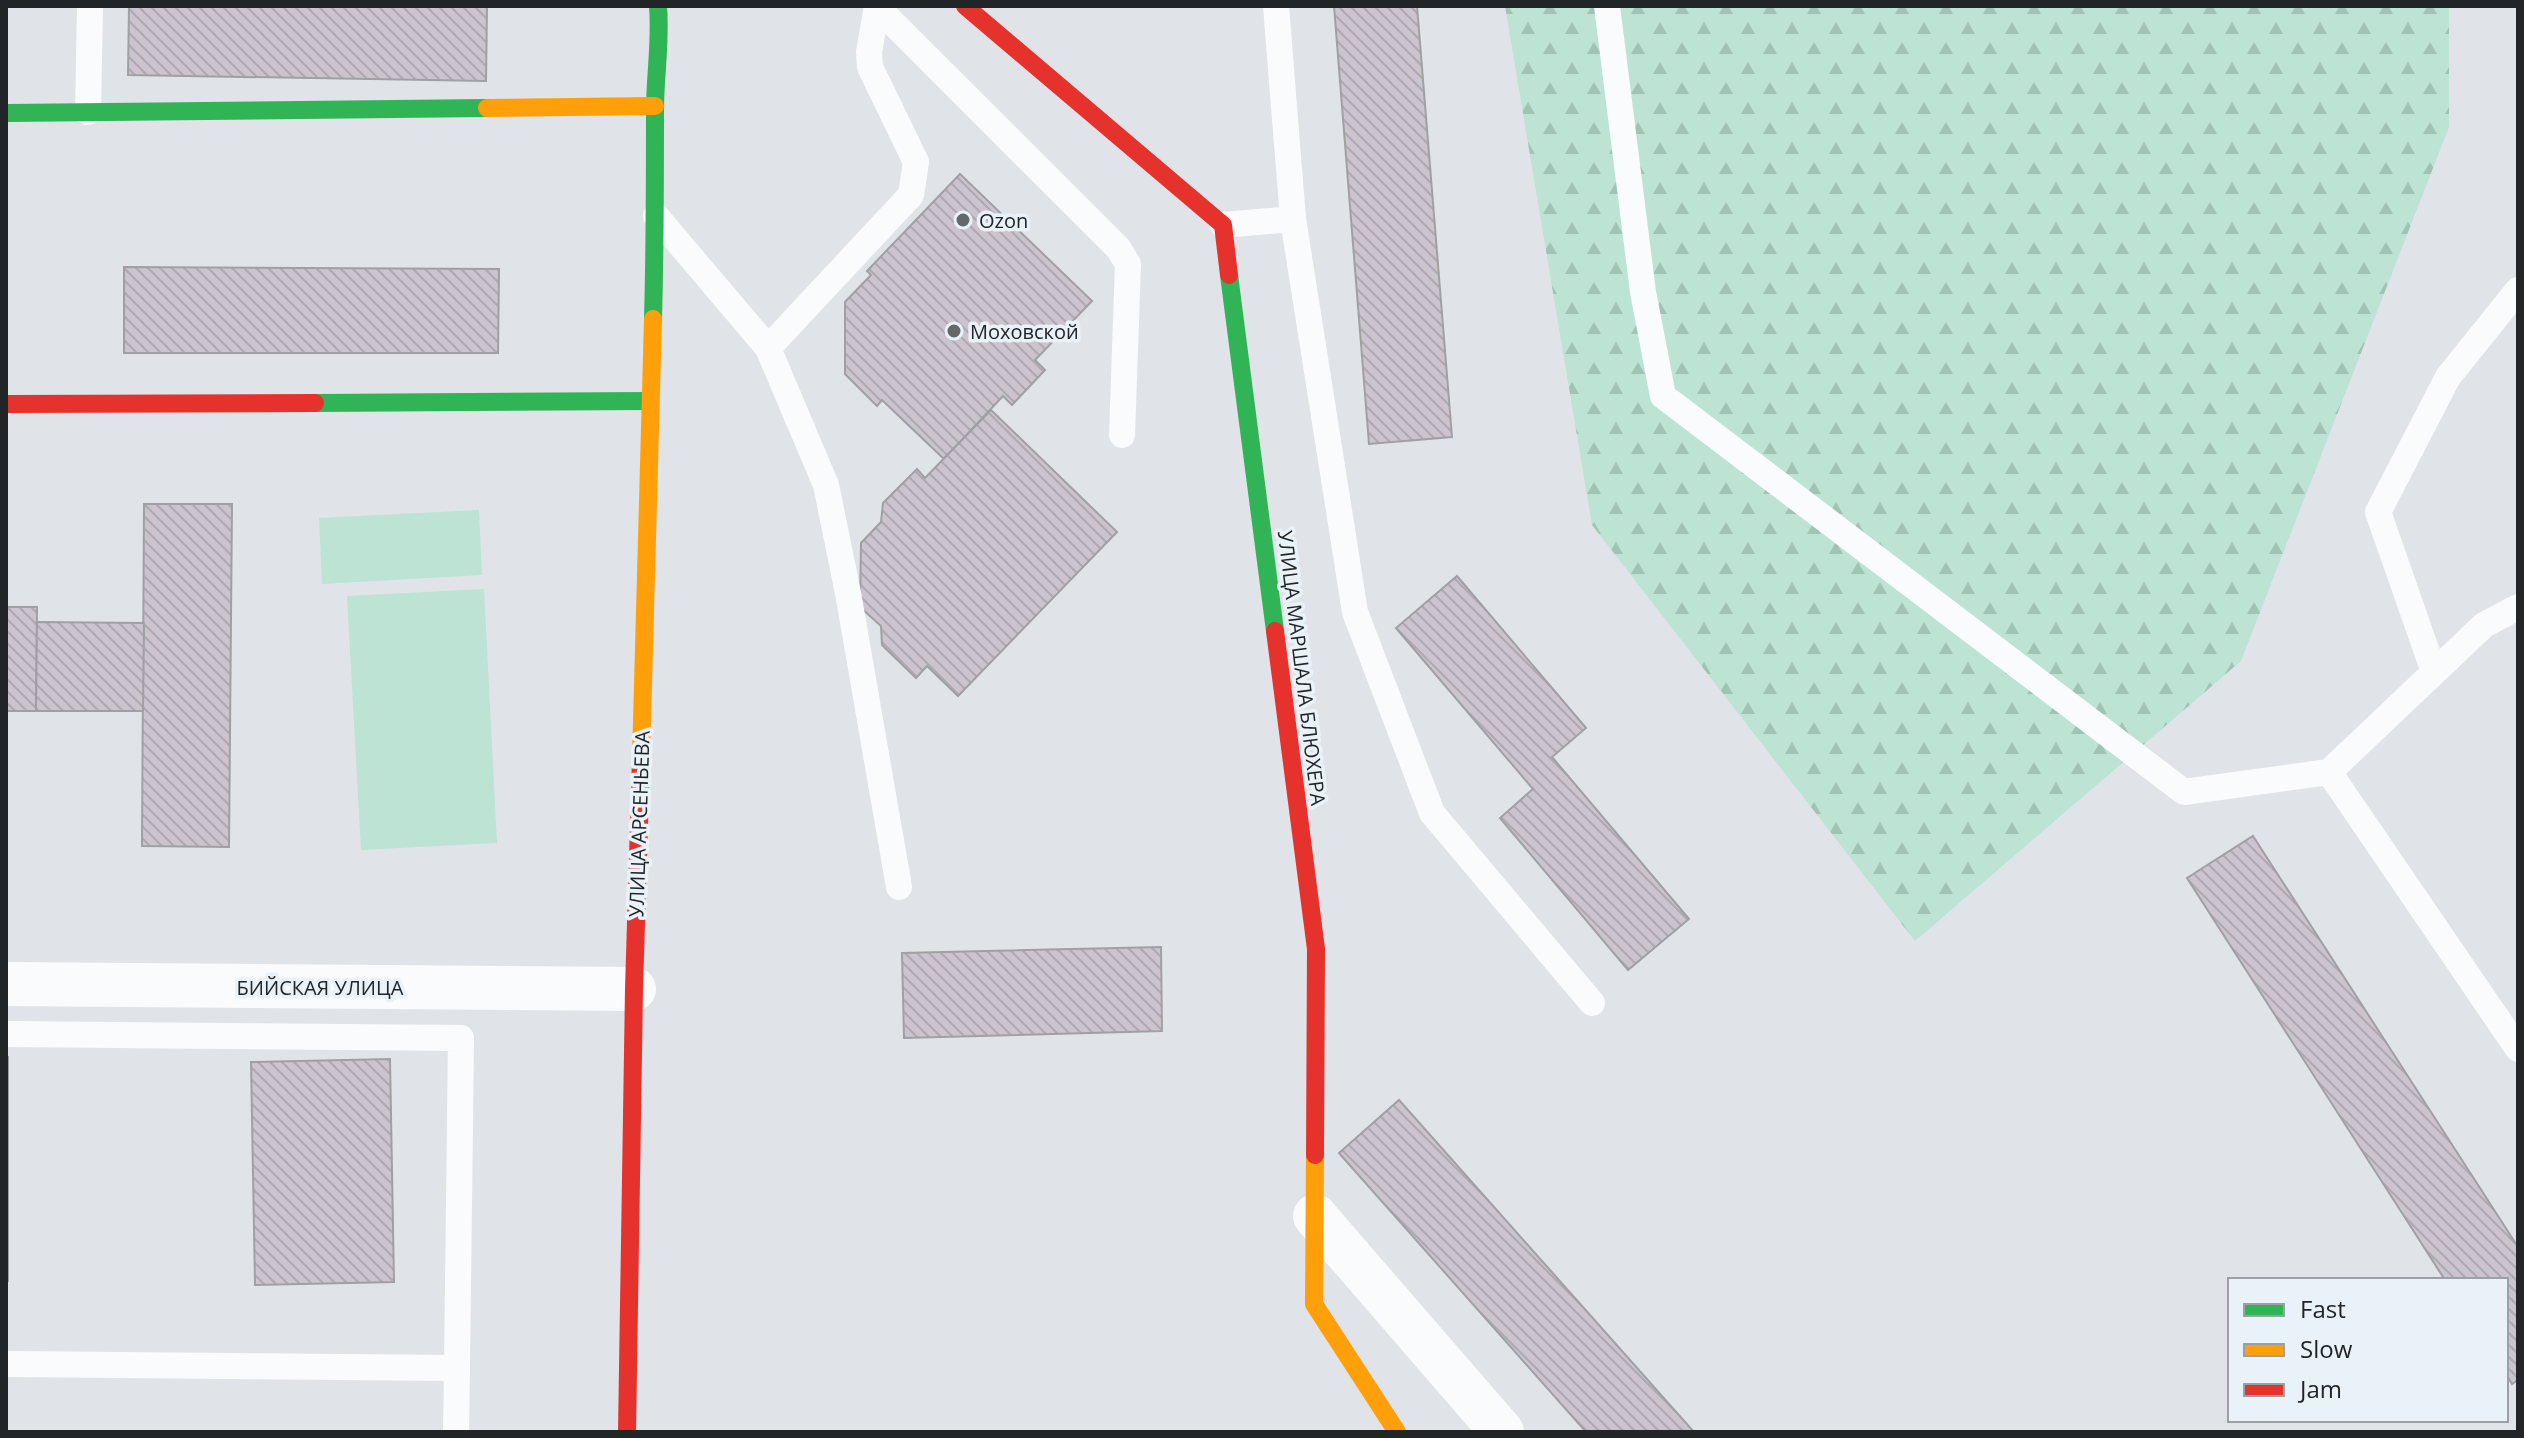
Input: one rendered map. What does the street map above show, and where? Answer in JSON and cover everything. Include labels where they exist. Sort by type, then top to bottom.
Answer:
[{"type":"street","name":"УЛИЦА АРСЕНЬЕВА","points":[[627,1432],[634,989],[656,216],[658,6]]},
{"type":"street","points":[[965,6],[1223,225]]},
{"type":"street","points":[[6,113],[655,106]]},
{"type":"street","name":"УЛИЦА МАРШАЛА БЛЮХЕРА","points":[[1223,225],[1316,949],[1314,1304],[1397,1432]]},
{"type":"street","points":[[6,404],[650,401]]},
{"type":"street","name":"БИЙСКАЯ УЛИЦА","points":[[6,984],[634,989]]},
{"type":"street","points":[[1315,1216],[1502,1432]]},
{"type":"lane","points":[[88,112],[90,6]]},
{"type":"lane","points":[[1276,6],[1293,219],[1355,612],[1432,813],[1592,1003]]},
{"type":"lane","points":[[1607,6],[1643,292],[1663,396],[2184,792],[2329,772],[2484,625],[2518,607]]},
{"type":"lane","points":[[768,348],[911,195],[916,162],[870,67],[869,52],[877,7]]},
{"type":"lane","points":[[877,7],[1118,248],[1128,264],[1122,435]]},
{"type":"lane","points":[[656,216],[768,348],[826,485],[899,887]]},
{"type":"lane","points":[[1223,225],[1293,219]]},
{"type":"lane","points":[[2434,672],[2378,512],[2448,377],[2518,290]]},
{"type":"lane","points":[[2329,772],[2518,1049]]},
{"type":"lane","points":[[6,1034],[461,1038],[456,1432]]},
{"type":"lane","points":[[6,1364],[457,1368]]},
{"type":"green space","points":[[1505,6],[2449,6],[2449,127],[2241,661],[1915,941],[1592,525]]},
{"type":"green space","points":[[479,510],[482,575],[322,584],[319,518]]},
{"type":"green space","points":[[484,589],[497,843],[361,850],[347,596]]},
{"type":"building","points":[[129,6],[487,6],[486,81],[128,75]]},
{"type":"building","points":[[1334,6],[1417,6],[1452,437],[1369,444]]},
{"type":"building","name":"Моховской","points":[[960,174],[1092,301],[1035,360],[1045,370],[1012,405],[1003,396],[944,459],[882,400],[877,406],[845,374],[845,302],[871,275],[867,271]]},
{"type":"building","points":[[124,267],[499,269],[498,353],[124,353]]},
{"type":"building","points":[[991,410],[1117,532],[958,696],[927,666],[916,678],[882,645],[881,626],[860,607],[861,543],[881,522],[883,503],[917,469],[925,478]]},
{"type":"building","points":[[144,504],[232,504],[229,847],[142,846]]},
{"type":"building","points":[[1457,576],[1586,728],[1552,757],[1689,919],[1628,970],[1500,818],[1533,789],[1396,628]]},
{"type":"building","points":[[6,607],[37,607],[36,711],[6,711]]},
{"type":"building","points":[[37,622],[144,623],[143,711],[36,711]]},
{"type":"building","points":[[2253,836],[2518,1247],[2518,1380],[2512,1384],[2508,1377],[2508,1278],[2444,1278],[2187,878]]},
{"type":"building","points":[[1161,947],[1162,1031],[904,1038],[902,953]]},
{"type":"building","points":[[8,1057],[8,1281],[6,1281]]},
{"type":"building","points":[[390,1059],[394,1282],[255,1285],[251,1062]]},
{"type":"building","points":[[1399,1100],[1694,1432],[1586,1432],[1339,1153]]},
{"type":"traffic: fast","points":[[653,319],[658,6]]},
{"type":"traffic: fast","points":[[6,113],[487,108]]},
{"type":"traffic: fast","points":[[1229,275],[1275,631]]},
{"type":"traffic: fast","points":[[315,403],[650,401]]},
{"type":"traffic: slow","points":[[487,108],[655,106]]},
{"type":"traffic: slow","points":[[641,758],[653,319]]},
{"type":"traffic: slow","points":[[1315,1155],[1314,1304],[1397,1432]]},
{"type":"traffic: jam","points":[[965,6],[1223,225],[1229,275]]},
{"type":"traffic: jam","points":[[6,404],[315,403]]},
{"type":"traffic: jam","points":[[1275,631],[1316,949],[1315,1155]]},
{"type":"traffic: jam","points":[[627,1432],[641,758]]},
{"type":"place","name":"Ozon","points":[[963,220]]},
{"type":"place","name":"Моховской","points":[[954,331]]}]
